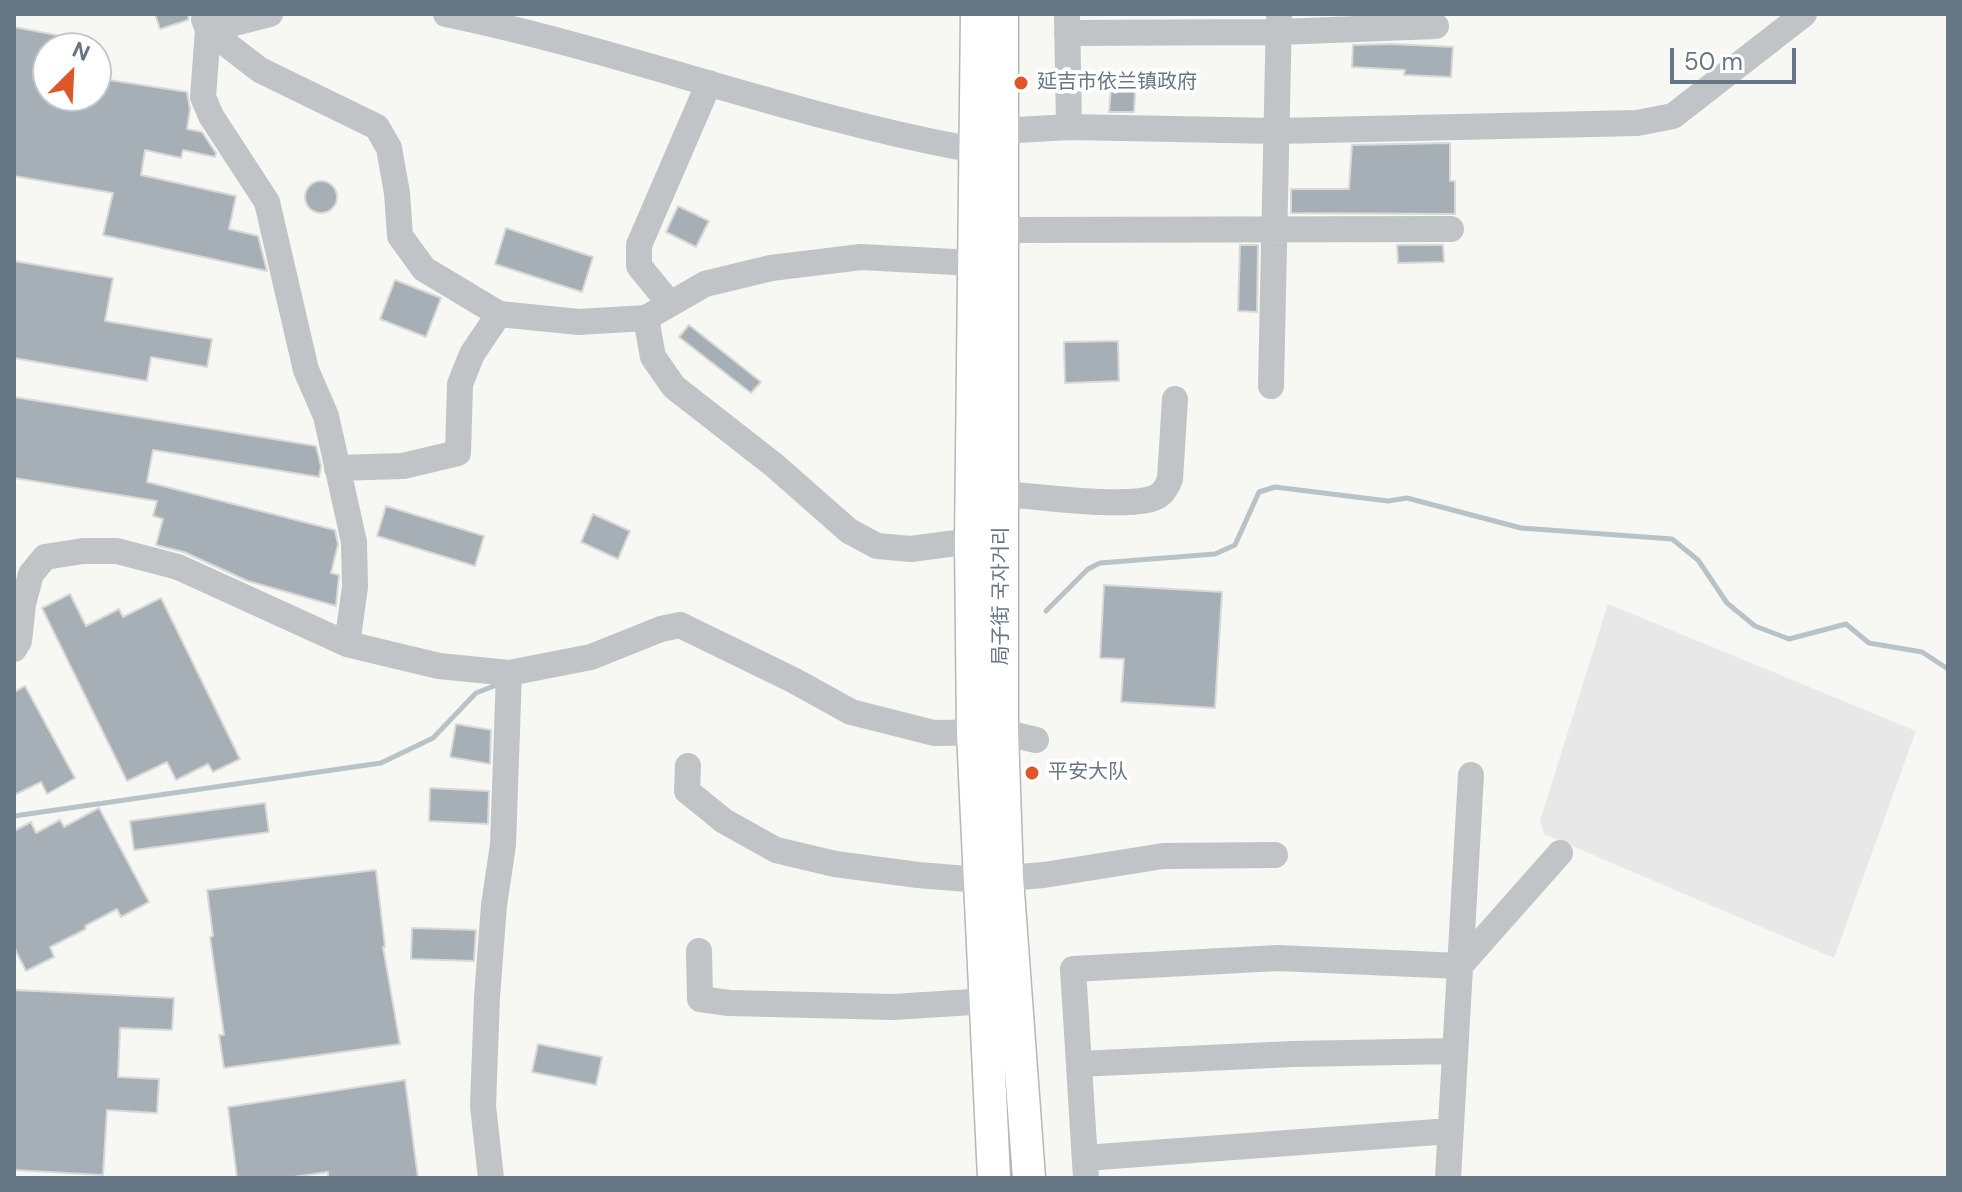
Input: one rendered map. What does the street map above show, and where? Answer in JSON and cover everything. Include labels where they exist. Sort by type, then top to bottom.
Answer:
[{"type":"main road","name":"局子街 국자거리","points":[[977,14],[984,138],[1004,230],[1002,494],[987,732]]},
{"type":"main road","name":"局子街 국자거리","points":[[1002,14],[984,138],[973,263],[971,541],[987,732],[1001,1001],[1029,1178]]},
{"type":"main road","name":"局子街 국자거리","points":[[994,1178],[1001,1001]]},
{"type":"street","points":[[205,22],[270,14]]},
{"type":"street","points":[[446,14],[902,137],[984,138],[1069,127],[1277,131],[1637,123],[1673,116],[1804,14]]},
{"type":"street","points":[[205,22],[260,70],[377,127],[389,148],[400,236],[424,269],[499,314],[579,322],[646,318],[705,284],[771,268],[861,257],[973,263]]},
{"type":"street","points":[[205,22],[203,97],[211,116],[267,202],[306,370],[326,416],[354,542],[355,587],[347,644]]},
{"type":"street","points":[[1271,386],[1279,23]]},
{"type":"street","points":[[1069,127],[1067,24],[1436,26]]},
{"type":"street","points":[[670,304],[639,266],[639,245],[709,83]]},
{"type":"street","points":[[1004,230],[1451,229]]},
{"type":"street","points":[[337,468],[403,466],[458,453],[460,384],[472,354],[499,314]]},
{"type":"street","points":[[646,318],[653,357],[674,387],[774,465],[849,531],[877,546],[911,549],[971,541]]},
{"type":"street","points":[[1002,494],[1121,502],[1155,498],[1167,487],[1170,479],[1175,399]]},
{"type":"street","points":[[14,649],[19,641],[23,604],[31,574],[45,557],[83,551],[117,551],[178,567],[347,644],[510,681],[591,657],[661,629],[680,625],[851,712],[934,733],[987,732],[1036,740]]},
{"type":"street","points":[[491,1178],[483,1106],[487,997],[494,905],[503,845],[510,681]]},
{"type":"street","points":[[688,766],[687,791],[724,821],[776,850],[835,864],[993,879],[1044,875],[1163,856],[1275,855]]},
{"type":"street","points":[[1448,1178],[1471,775]]},
{"type":"street","points":[[1460,966],[1560,853]]},
{"type":"street","points":[[699,951],[700,999],[729,1003],[893,1007],[1001,1001]]},
{"type":"street","points":[[1450,1131],[1085,1168],[1073,969],[1278,958],[1460,966]]},
{"type":"street","points":[[1079,1064],[1293,1054],[1455,1051]]},
{"type":"shaded area","points":[[1608,604],[1916,731],[1834,958],[1544,834],[1540,821]]},
{"type":"building","points":[[155,14],[189,14],[188,20],[160,29]]},
{"type":"building","points":[[14,27],[40,32],[32,32],[32,112],[112,112],[112,80],[187,92],[190,109],[187,129],[202,132],[216,153],[215,157],[183,150],[181,158],[145,150],[141,175],[236,196],[229,229],[258,236],[267,271],[103,235],[113,193],[14,176]]},
{"type":"building","points":[[1353,45],[1453,47],[1451,77],[1404,75],[1405,70],[1352,67]]},
{"type":"building","points":[[1112,76],[1136,78],[1134,112],[1109,112]]},
{"type":"building","points":[[1450,143],[1450,181],[1455,181],[1455,214],[1291,213],[1291,189],[1349,189],[1352,145]]},
{"type":"building","points":[[321,181],[332,186],[337,197],[332,208],[321,213],[310,208],[305,197],[310,186]]},
{"type":"building","points":[[678,206],[709,221],[696,247],[666,232]]},
{"type":"building","points":[[506,228],[593,257],[582,292],[495,264]]},
{"type":"building","points":[[1240,245],[1258,245],[1257,312],[1238,311]]},
{"type":"building","points":[[1397,245],[1443,245],[1444,262],[1398,263]]},
{"type":"building","points":[[14,261],[113,278],[105,321],[212,339],[207,367],[151,357],[147,381],[14,358]]},
{"type":"building","points":[[395,280],[441,298],[426,337],[380,319]]},
{"type":"building","points":[[689,325],[761,382],[751,393],[679,337]]},
{"type":"building","points":[[1118,341],[1119,381],[1065,383],[1064,342]]},
{"type":"building","points":[[14,397],[316,446],[321,466],[319,477],[153,450],[147,482],[335,530],[338,544],[331,573],[339,575],[336,606],[248,581],[184,552],[156,545],[163,519],[153,516],[157,501],[14,478]]},
{"type":"building","points":[[386,506],[484,536],[475,566],[377,536]]},
{"type":"building","points":[[593,514],[630,531],[618,559],[581,542]]},
{"type":"building","points":[[1104,585],[1222,592],[1215,708],[1121,702],[1124,659],[1100,658]]},
{"type":"building","points":[[70,594],[86,626],[119,609],[123,617],[161,598],[240,759],[213,772],[208,764],[176,780],[167,762],[127,781],[42,608]]},
{"type":"building","points":[[25,686],[75,778],[47,794],[41,782],[14,795],[14,692]]},
{"type":"building","points":[[456,724],[491,730],[490,764],[450,757]]},
{"type":"building","points":[[430,788],[489,791],[488,824],[429,821]]},
{"type":"building","points":[[265,803],[269,832],[134,850],[130,821]]},
{"type":"building","points":[[99,808],[149,902],[121,917],[117,909],[85,926],[86,929],[50,947],[54,957],[26,971],[14,947],[14,831],[31,822],[36,833],[60,820],[64,827]]},
{"type":"building","points":[[376,870],[383,947],[400,1044],[224,1068],[219,1035],[224,1035],[210,937],[213,936],[207,890]]},
{"type":"building","points":[[412,928],[476,930],[474,961],[411,959]]},
{"type":"building","points":[[14,990],[174,998],[172,1030],[120,1028],[118,1077],[159,1079],[157,1113],[107,1110],[103,1175],[14,1170]]},
{"type":"building","points":[[538,1044],[602,1057],[596,1085],[532,1072]]},
{"type":"building","points":[[405,1080],[418,1178],[328,1178],[328,1172],[286,1178],[237,1178],[228,1107]]},
{"type":"waterway","points":[[1046,611],[1088,569],[1100,563],[1215,554],[1235,545],[1259,492],[1275,487],[1388,501],[1407,498],[1521,528],[1672,539],[1698,560],[1727,603],[1755,626],[1789,639],[1846,624],[1869,643],[1922,652],[1948,669]]},
{"type":"waterway","points":[[14,816],[381,763],[433,738],[476,693],[499,684]]},
{"type":"place","name":"延吉市依兰镇政府","points":[[1021,83]]},
{"type":"place","name":"平安大队","points":[[1032,773]]}]
